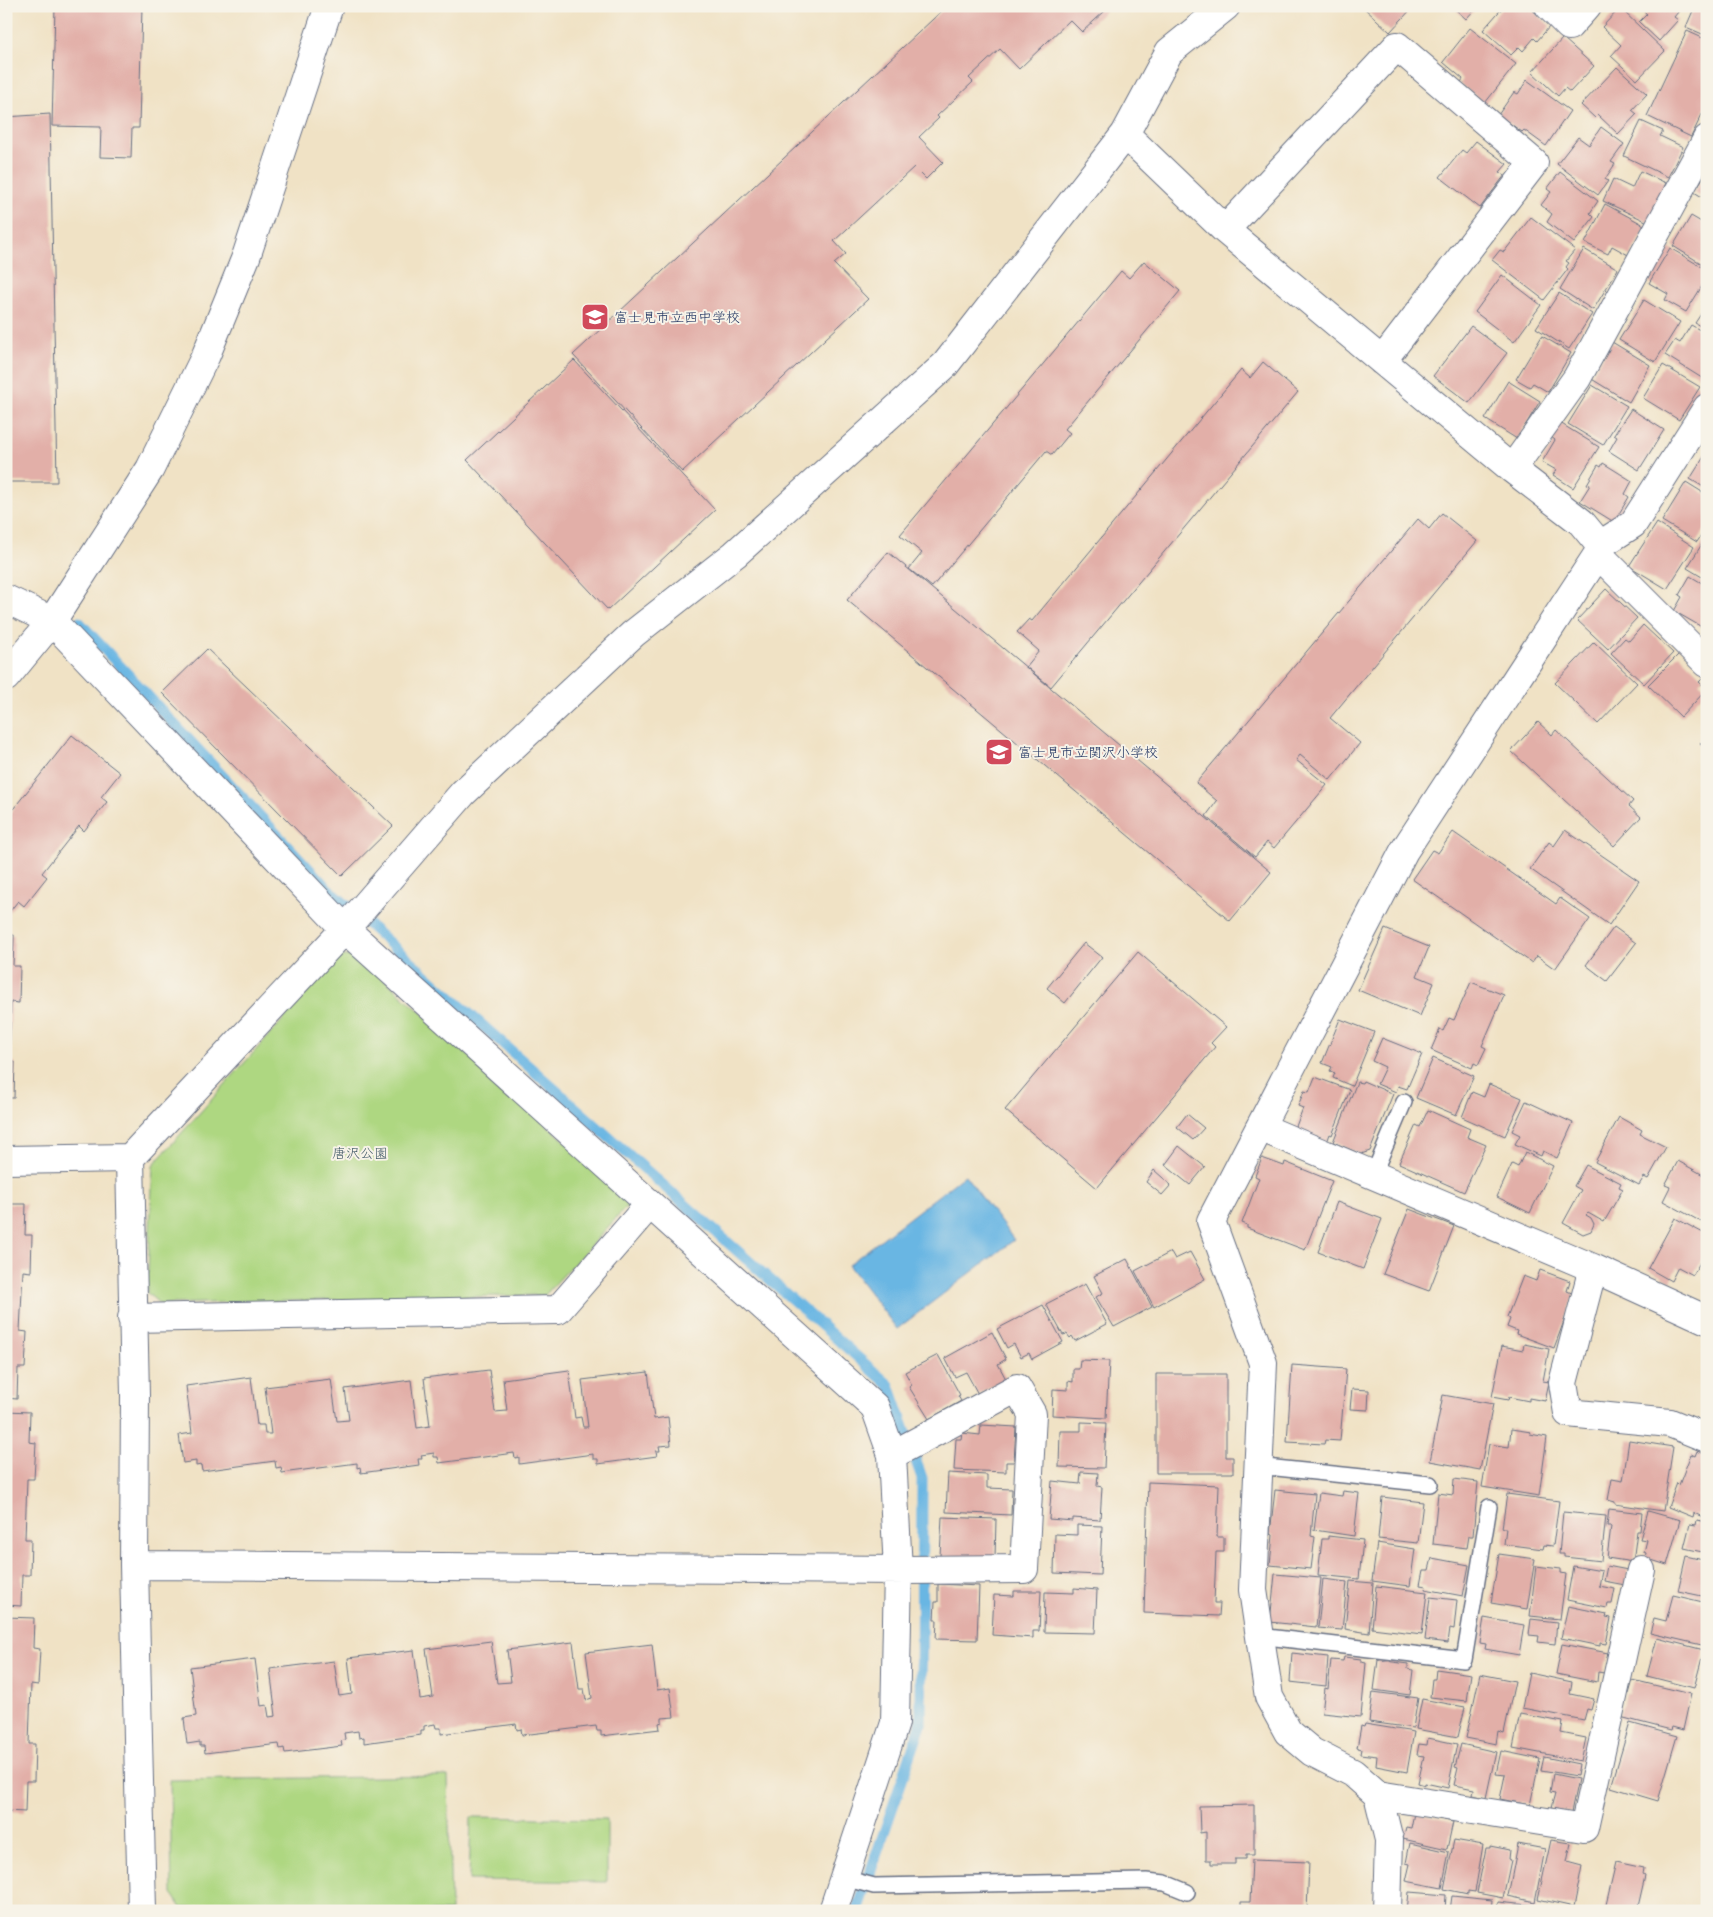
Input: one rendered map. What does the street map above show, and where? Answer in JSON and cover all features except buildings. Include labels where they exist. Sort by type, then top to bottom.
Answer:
[{"type":"street","points":[[6,677],[52,621],[150,469],[206,356],[246,257],[329,6]]},
{"type":"street","points":[[142,1911],[134,1565],[135,1395],[130,1158],[345,929],[463,794],[633,634],[735,554],[946,365],[1125,134],[1169,52],[1226,6]]},
{"type":"street","points":[[1549,6],[1569,26],[1588,6]]},
{"type":"street","points":[[1226,230],[1397,46],[1534,163],[1382,361]]},
{"type":"street","points":[[1125,134],[1226,230],[1512,469],[1581,522],[1599,550],[1707,663]]},
{"type":"street","points":[[1512,469],[1577,378],[1707,140]]},
{"type":"street","points":[[1641,1570],[1584,1828],[1378,1795],[1353,1774],[1312,1752],[1288,1732],[1269,1696],[1253,1590],[1263,1363],[1211,1221],[1404,851],[1599,550],[1632,524],[1707,408]]},
{"type":"street","points":[[6,599],[52,621],[345,929],[874,1407],[894,1455],[902,1570],[895,1723],[849,1879],[833,1911]]},
{"type":"street","points":[[1260,1126],[1593,1268],[1707,1320]]},
{"type":"street","points":[[6,1160],[130,1158]]},
{"type":"street","points":[[132,1318],[558,1310],[650,1205]]},
{"type":"street","points":[[1593,1268],[1563,1383],[1568,1413],[1670,1423],[1707,1438]]},
{"type":"street","points":[[134,1565],[902,1570],[1024,1569],[1032,1414],[1017,1388],[894,1455]]},
{"type":"street","points":[[1378,1795],[1388,1840],[1387,1911]]},
{"type":"lane","points":[[1373,1175],[1404,1102]]},
{"type":"lane","points":[[1257,1466],[1430,1484]]},
{"type":"lane","points":[[1259,1636],[1464,1660],[1489,1506]]},
{"type":"lane","points":[[849,1879],[874,1886],[1147,1881],[1166,1883],[1187,1892]]},
{"type":"green space","name":"唐沢公園","points":[[340,956],[358,956],[632,1201],[545,1295],[160,1304],[147,1293],[153,1165]]},
{"type":"green space","points":[[448,1776],[451,1911],[181,1908],[172,1894],[170,1780]]},
{"type":"green space","points":[[471,1817],[607,1819],[607,1882],[469,1880]]},
{"type":"water","points":[[965,1175],[1014,1240],[897,1329],[848,1265]]},
{"type":"waterway","points":[[79,622],[326,887],[889,1385],[922,1478],[921,1725],[857,1911]]},
{"type":"place","name":"富士見市立西中学校","points":[[595,317]]},
{"type":"place","name":"富士見市立関沢小学校","points":[[999,752]]}]
